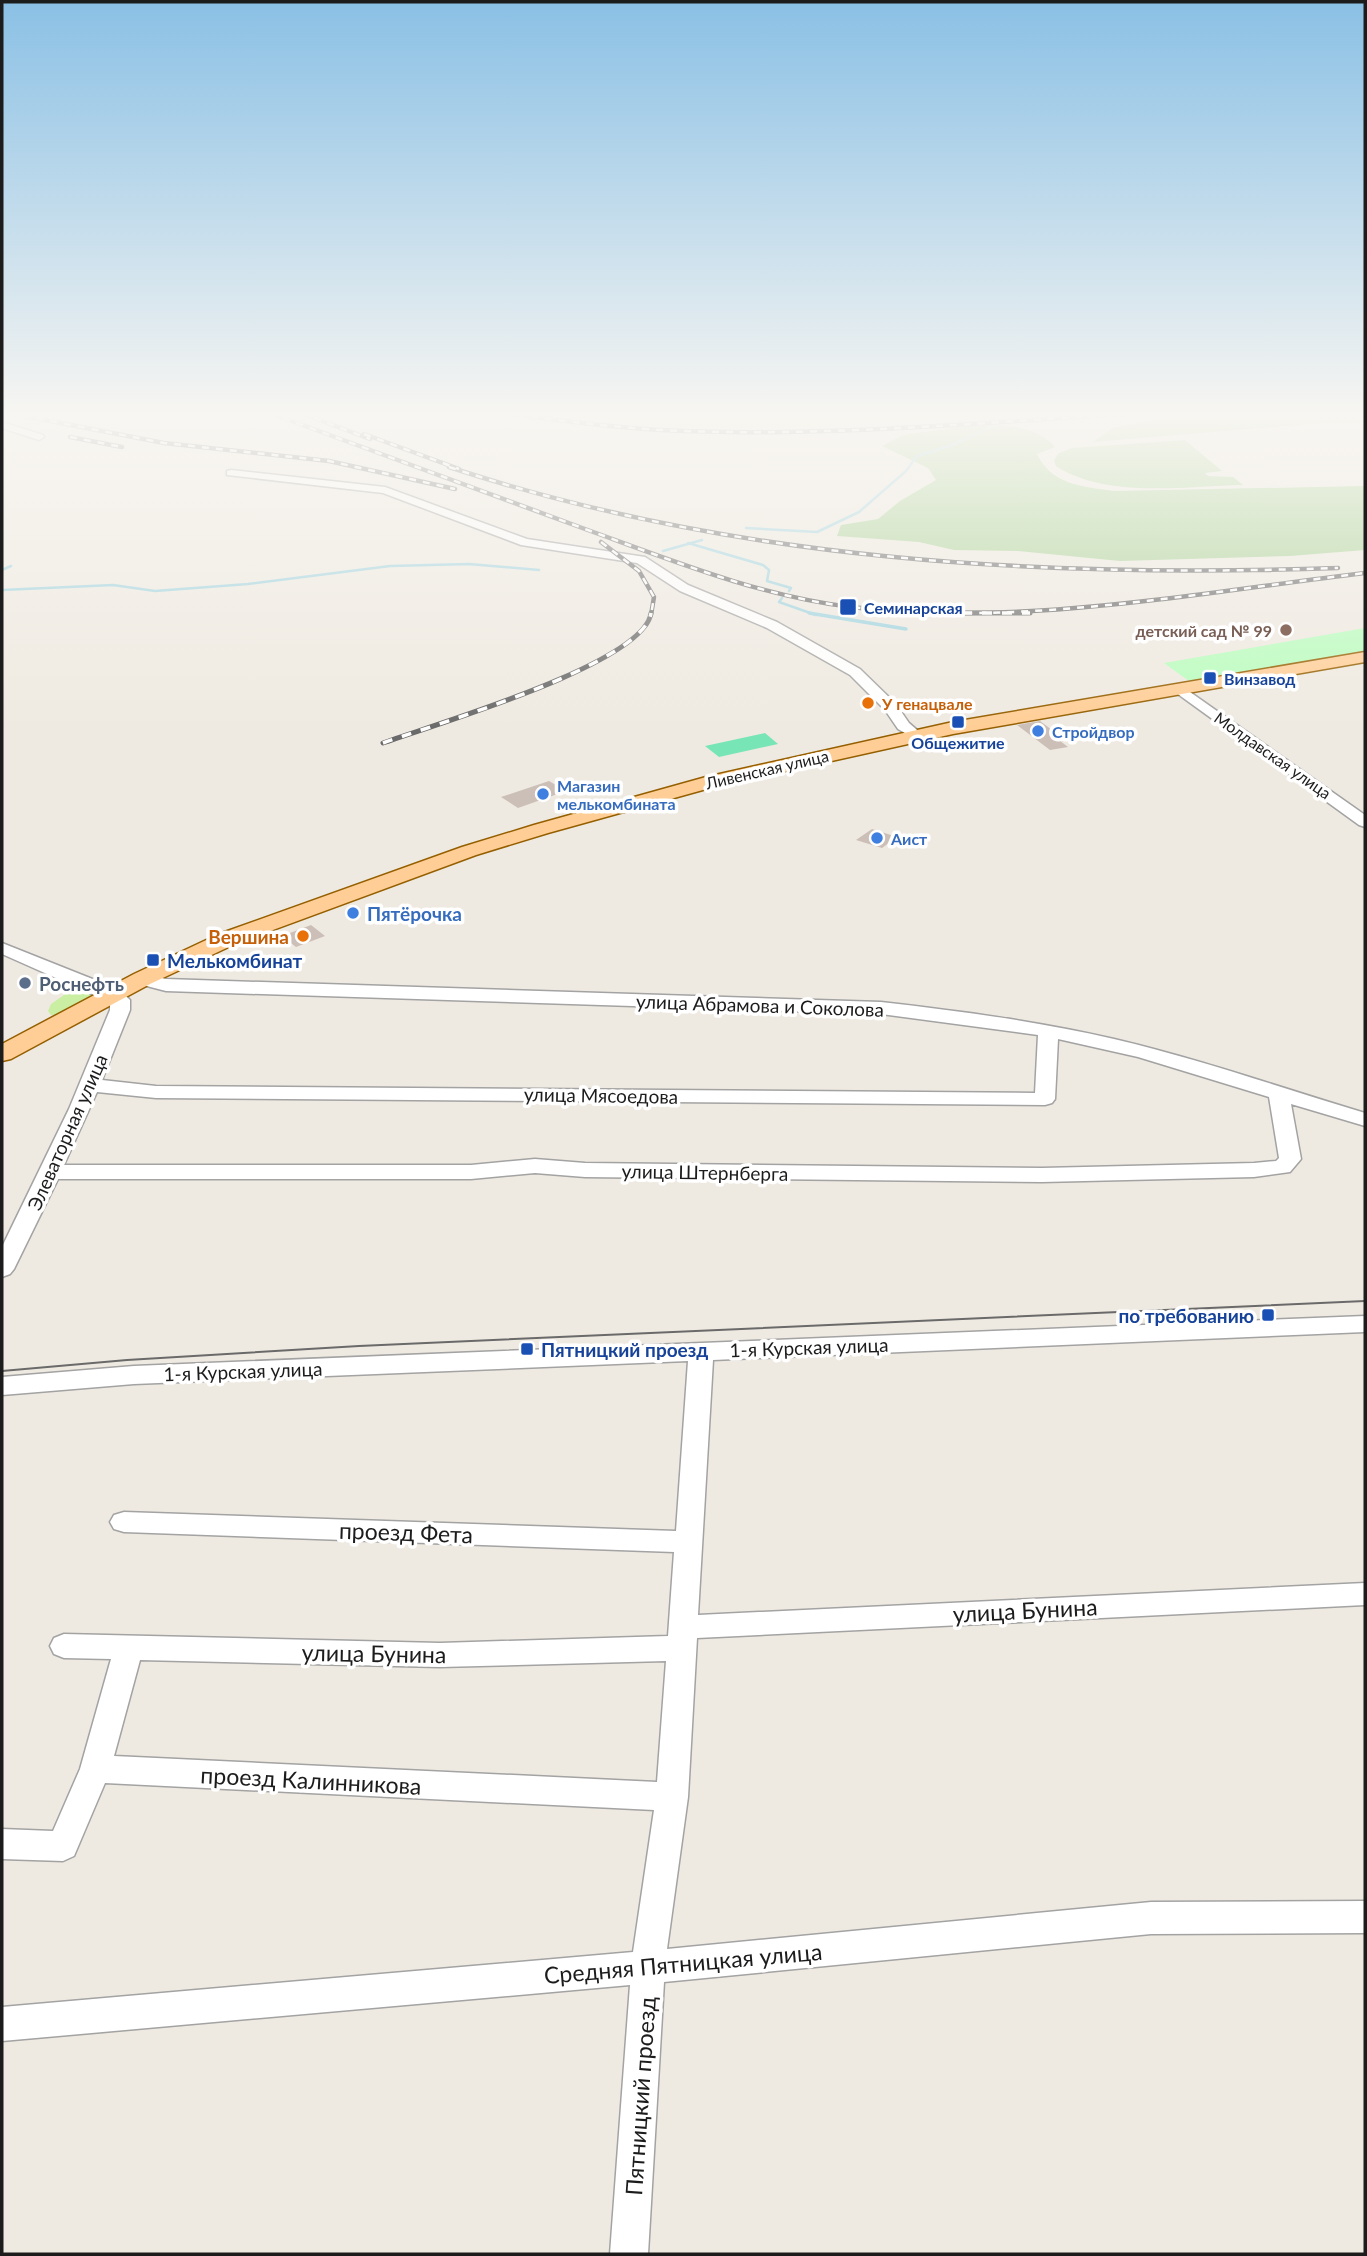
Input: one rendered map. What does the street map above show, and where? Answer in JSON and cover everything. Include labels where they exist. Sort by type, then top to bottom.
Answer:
[{"type":"main road","name":"Ливенская улица","points":[[2,1054],[142,979],[227,939],[494,843],[706,783],[917,736],[1365,657]]},
{"type":"street","points":[[461,518],[525,542],[641,560],[684,587],[772,625],[855,672],[891,707],[903,726],[917,736]]},
{"type":"street","name":"Молдавская улица","points":[[1180,689],[1365,822]]},
{"type":"street","points":[[2,948],[113,994]]},
{"type":"street","name":"улица Абрамова и Соколова","points":[[142,979],[166,985],[881,1008],[952,1016],[1048,1032],[1143,1053],[1365,1120]]},
{"type":"street","name":"Элеваторная улица","points":[[2,1269],[52,1172],[91,1085],[120,1010],[120,1000],[113,994]]},
{"type":"street","name":"улица Мясоедова","points":[[91,1085],[156,1092],[1045,1099],[1048,1032]]},
{"type":"street","name":"улица Штернберга","points":[[52,1172],[471,1172],[535,1166],[678,1171],[1029,1175],[1254,1170],[1282,1167],[1290,1159],[1279,1095]]},
{"type":"street","name":"1-я Курская улица","points":[[2,1386],[148,1374],[1365,1324]]},
{"type":"street","name":"Пятницкий проезд","points":[[629,2254],[648,1967],[672,1797],[701,1352]]},
{"type":"street","name":"проезд Фета","points":[[124,1522],[689,1542]]},
{"type":"street","name":"улица Бунина","points":[[64,1646],[440,1655],[1365,1594]]},
{"type":"street","points":[[2,1844],[63,1846],[95,1769],[128,1649]]},
{"type":"street","name":"проезд Калинникова","points":[[95,1769],[672,1797]]},
{"type":"street","name":"Средняя Пятницкая улица","points":[[2,2024],[648,1967],[1150,1918],[1365,1917]]},
{"type":"green space","points":[[1365,518],[1365,550],[1290,556],[1120,561],[1018,551],[954,550],[919,542],[837,536],[841,525],[878,519]]},
{"type":"green space","points":[[1365,628],[1365,651],[1189,681],[1164,663]]},
{"type":"green space","points":[[765,733],[778,744],[719,757],[705,746]]},
{"type":"green space","points":[[74,988],[88,989],[91,995],[87,1000],[56,1016],[51,1015],[48,1011],[51,1004]]},
{"type":"building","name":"Стройдвор","points":[[1040,721],[1060,736],[1055,737],[1068,747],[1050,750],[1017,725]]},
{"type":"building","name":"Магазин мелькомбината","points":[[549,781],[566,791],[518,808],[501,797]]},
{"type":"building","name":"Аист","points":[[872,829],[897,837],[882,848],[856,840]]},
{"type":"building","name":"Вершина","points":[[311,925],[325,936],[296,947],[282,936]]},
{"type":"waterway","points":[[746,528],[817,532],[846,518]]},
{"type":"waterway","points":[[690,543],[702,540]]},
{"type":"waterway","points":[[663,551],[690,543]]},
{"type":"waterway","points":[[690,543],[763,565],[769,570],[767,581],[791,588],[789,591]]},
{"type":"waterway","points":[[2,590],[113,585],[155,591],[248,584],[390,566],[469,564],[539,570]]},
{"type":"waterway","points":[[2,570],[11,566]]},
{"type":"waterway","points":[[782,598],[779,602],[811,613]]},
{"type":"waterway","points":[[811,613],[906,629]]},
{"type":"waterway","points":[[811,613],[816,615]]},
{"type":"tram line","points":[[2,1371],[127,1360],[359,1346],[1365,1301]]},
{"type":"railway","points":[[556,518],[716,576],[783,595],[851,607],[979,613]]},
{"type":"railway","points":[[642,518],[777,543],[1001,565],[1113,570],[1338,568]]},
{"type":"railway","points":[[601,542],[639,571],[654,597],[651,615]]},
{"type":"railway","points":[[979,613],[1108,605],[1365,573]]},
{"type":"railway","points":[[383,743],[487,707],[576,672],[613,652],[639,632],[651,613]]},
{"type":"railway","points":[[922,613],[979,613]]},
{"type":"railway","points":[[979,613],[1030,613]]},
{"type":"place","name":"Семинарская","points":[[848,607]]},
{"type":"place","name":"детский сад № 99","points":[[1286,630]]},
{"type":"place","name":"Винзавод","points":[[1210,678]]},
{"type":"place","name":"У генацвале","points":[[868,703]]},
{"type":"place","name":"Общежитие","points":[[958,722]]},
{"type":"place","name":"Стройдвор","points":[[1038,731]]},
{"type":"place","name":"Магазин мелькомбината","points":[[543,794]]},
{"type":"place","name":"Аист","points":[[877,838]]},
{"type":"place","name":"Пятёрочка","points":[[353,913]]},
{"type":"place","name":"Вершина","points":[[303,936]]},
{"type":"place","name":"Мелькомбинат","points":[[153,960]]},
{"type":"place","name":"Роснефть","points":[[25,983]]},
{"type":"place","name":"по требованию","points":[[1268,1315]]},
{"type":"place","name":"Пятницкий проезд","points":[[527,1349]]}]
